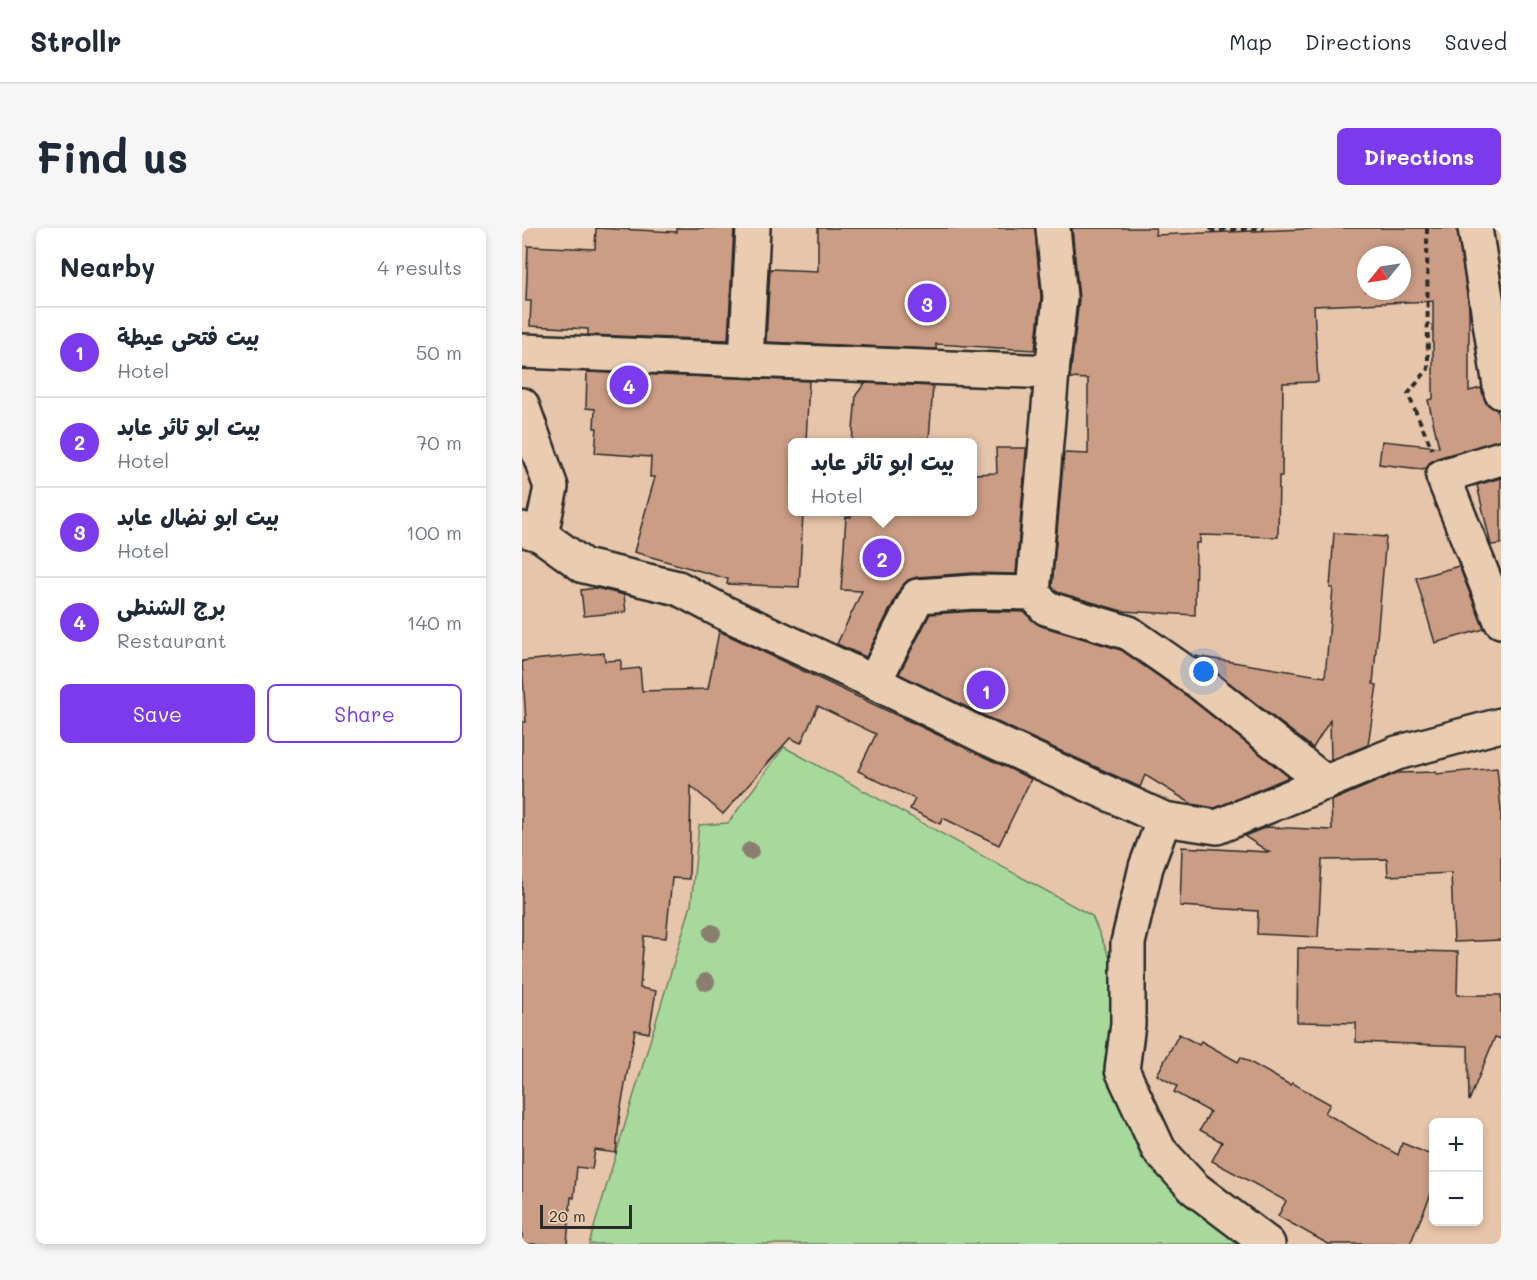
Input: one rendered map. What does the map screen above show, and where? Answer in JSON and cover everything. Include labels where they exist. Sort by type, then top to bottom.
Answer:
[{"type":"street","points":[[746,360],[753,228]]},
{"type":"street","points":[[1053,228],[1060,297],[1033,593],[1046,608],[1130,633],[1198,682],[1326,783]]},
{"type":"street","points":[[1475,228],[1501,392]]},
{"type":"street","points":[[522,351],[1052,372]]},
{"type":"street","points":[[522,405],[551,487],[531,532],[584,566],[678,588],[723,612],[1164,819],[1217,827],[1397,753],[1501,725]]},
{"type":"street","points":[[1501,458],[1443,476],[1501,621]]},
{"type":"street","points":[[874,682],[918,596],[974,592],[1033,593]]},
{"type":"street","points":[[1164,819],[1146,867],[1128,943],[1128,1024],[1122,1070],[1159,1150],[1194,1188],[1268,1244]]},
{"type":"path","points":[[1210,228],[1213,230],[1264,228]]},
{"type":"path","points":[[1427,228],[1428,369],[1408,394],[1443,476]]},
{"type":"green space","points":[[784,747],[1092,916],[1117,975],[1106,1064],[1141,1158],[1238,1244],[589,1244],[691,905],[699,825],[728,823]]},
{"type":"building","points":[[596,228],[677,232],[677,228],[734,228],[728,340],[588,335],[588,329],[530,326],[531,301],[526,301],[528,246],[595,249]]},
{"type":"building","points":[[818,228],[1035,228],[1041,297],[1035,350],[936,344],[936,349],[766,342],[770,269],[818,271]]},
{"type":"building","points":[[1072,228],[1156,228],[1155,235],[1332,228],[1457,228],[1469,307],[1469,391],[1481,388],[1486,403],[1497,410],[1501,440],[1437,458],[1429,463],[1427,468],[1379,464],[1382,441],[1439,447],[1428,400],[1433,399],[1433,301],[1314,306],[1318,382],[1283,383],[1282,476],[1279,476],[1278,537],[1200,535],[1200,543],[1196,543],[1195,615],[1122,611],[1057,592],[1052,587],[1064,453],[1088,454],[1088,379],[1070,378],[1079,299]]},
{"type":"building","points":[[587,372],[809,381],[806,438],[788,438],[788,516],[803,516],[799,587],[727,584],[728,579],[634,552],[655,477],[650,477],[651,457],[595,453],[597,428],[594,428],[595,409],[586,408]]},
{"type":"building","points":[[865,383],[933,386],[929,438],[852,438],[856,395]]},
{"type":"building","points":[[996,448],[1026,448],[1016,574],[973,573],[917,577],[908,580],[901,587],[866,657],[837,644],[862,591],[841,590],[846,517],[977,516],[977,474],[997,473]]},
{"type":"building","points":[[1501,478],[1501,544],[1491,545],[1477,485]]},
{"type":"building","points":[[1334,533],[1386,537],[1373,684],[1377,685],[1368,745],[1331,760],[1330,720],[1313,748],[1195,656],[1325,677],[1333,588],[1330,588]]},
{"type":"building","points":[[1459,566],[1484,629],[1435,643],[1416,578]]},
{"type":"building","points":[[596,588],[624,595],[626,612],[584,616],[581,590]]},
{"type":"building","points":[[975,611],[1024,612],[1041,626],[1121,650],[1188,697],[1289,777],[1215,808],[1192,804],[1145,775],[1140,787],[899,674],[930,614]]},
{"type":"building","points":[[719,631],[1031,779],[999,845],[943,818],[940,824],[910,809],[915,799],[858,771],[876,734],[818,706],[801,743],[790,738],[723,814],[691,786],[689,879],[672,878],[666,938],[644,936],[640,988],[656,991],[649,1033],[635,1030],[620,1112],[616,1153],[595,1150],[592,1169],[577,1167],[574,1198],[571,1197],[567,1244],[522,1244],[522,722],[526,722],[522,661],[604,653],[605,661],[621,660],[621,670],[640,668],[642,691],[708,689]]},
{"type":"building","points":[[1497,768],[1501,810],[1501,940],[1454,942],[1451,873],[1388,876],[1387,859],[1322,860],[1318,937],[1257,934],[1258,911],[1180,906],[1182,847],[1269,852],[1244,836],[1267,827],[1332,830],[1331,801],[1397,773],[1436,772],[1436,774]]},
{"type":"building","points":[[1298,948],[1458,952],[1457,995],[1501,995],[1501,1039],[1495,1037],[1469,1101],[1468,1046],[1356,1042],[1356,1023],[1297,1022]]},
{"type":"building","points":[[1179,1034],[1199,1045],[1201,1041],[1238,1062],[1241,1057],[1290,1085],[1292,1083],[1330,1104],[1325,1113],[1398,1155],[1402,1143],[1429,1154],[1429,1199],[1410,1244],[1328,1244],[1278,1216],[1286,1201],[1212,1161],[1222,1142],[1200,1130],[1210,1112],[1174,1092],[1177,1086],[1157,1075]]},
{"type":"place","name":"بيت ابو نضال عابد","points":[[927,303]]},
{"type":"place","name":"برج الشنطى","points":[[629,385]]},
{"type":"place","name":"بيت ابو تائر عابد","points":[[882,558]]},
{"type":"place","name":"بيت فتحى عيطة","points":[[986,690]]}]
